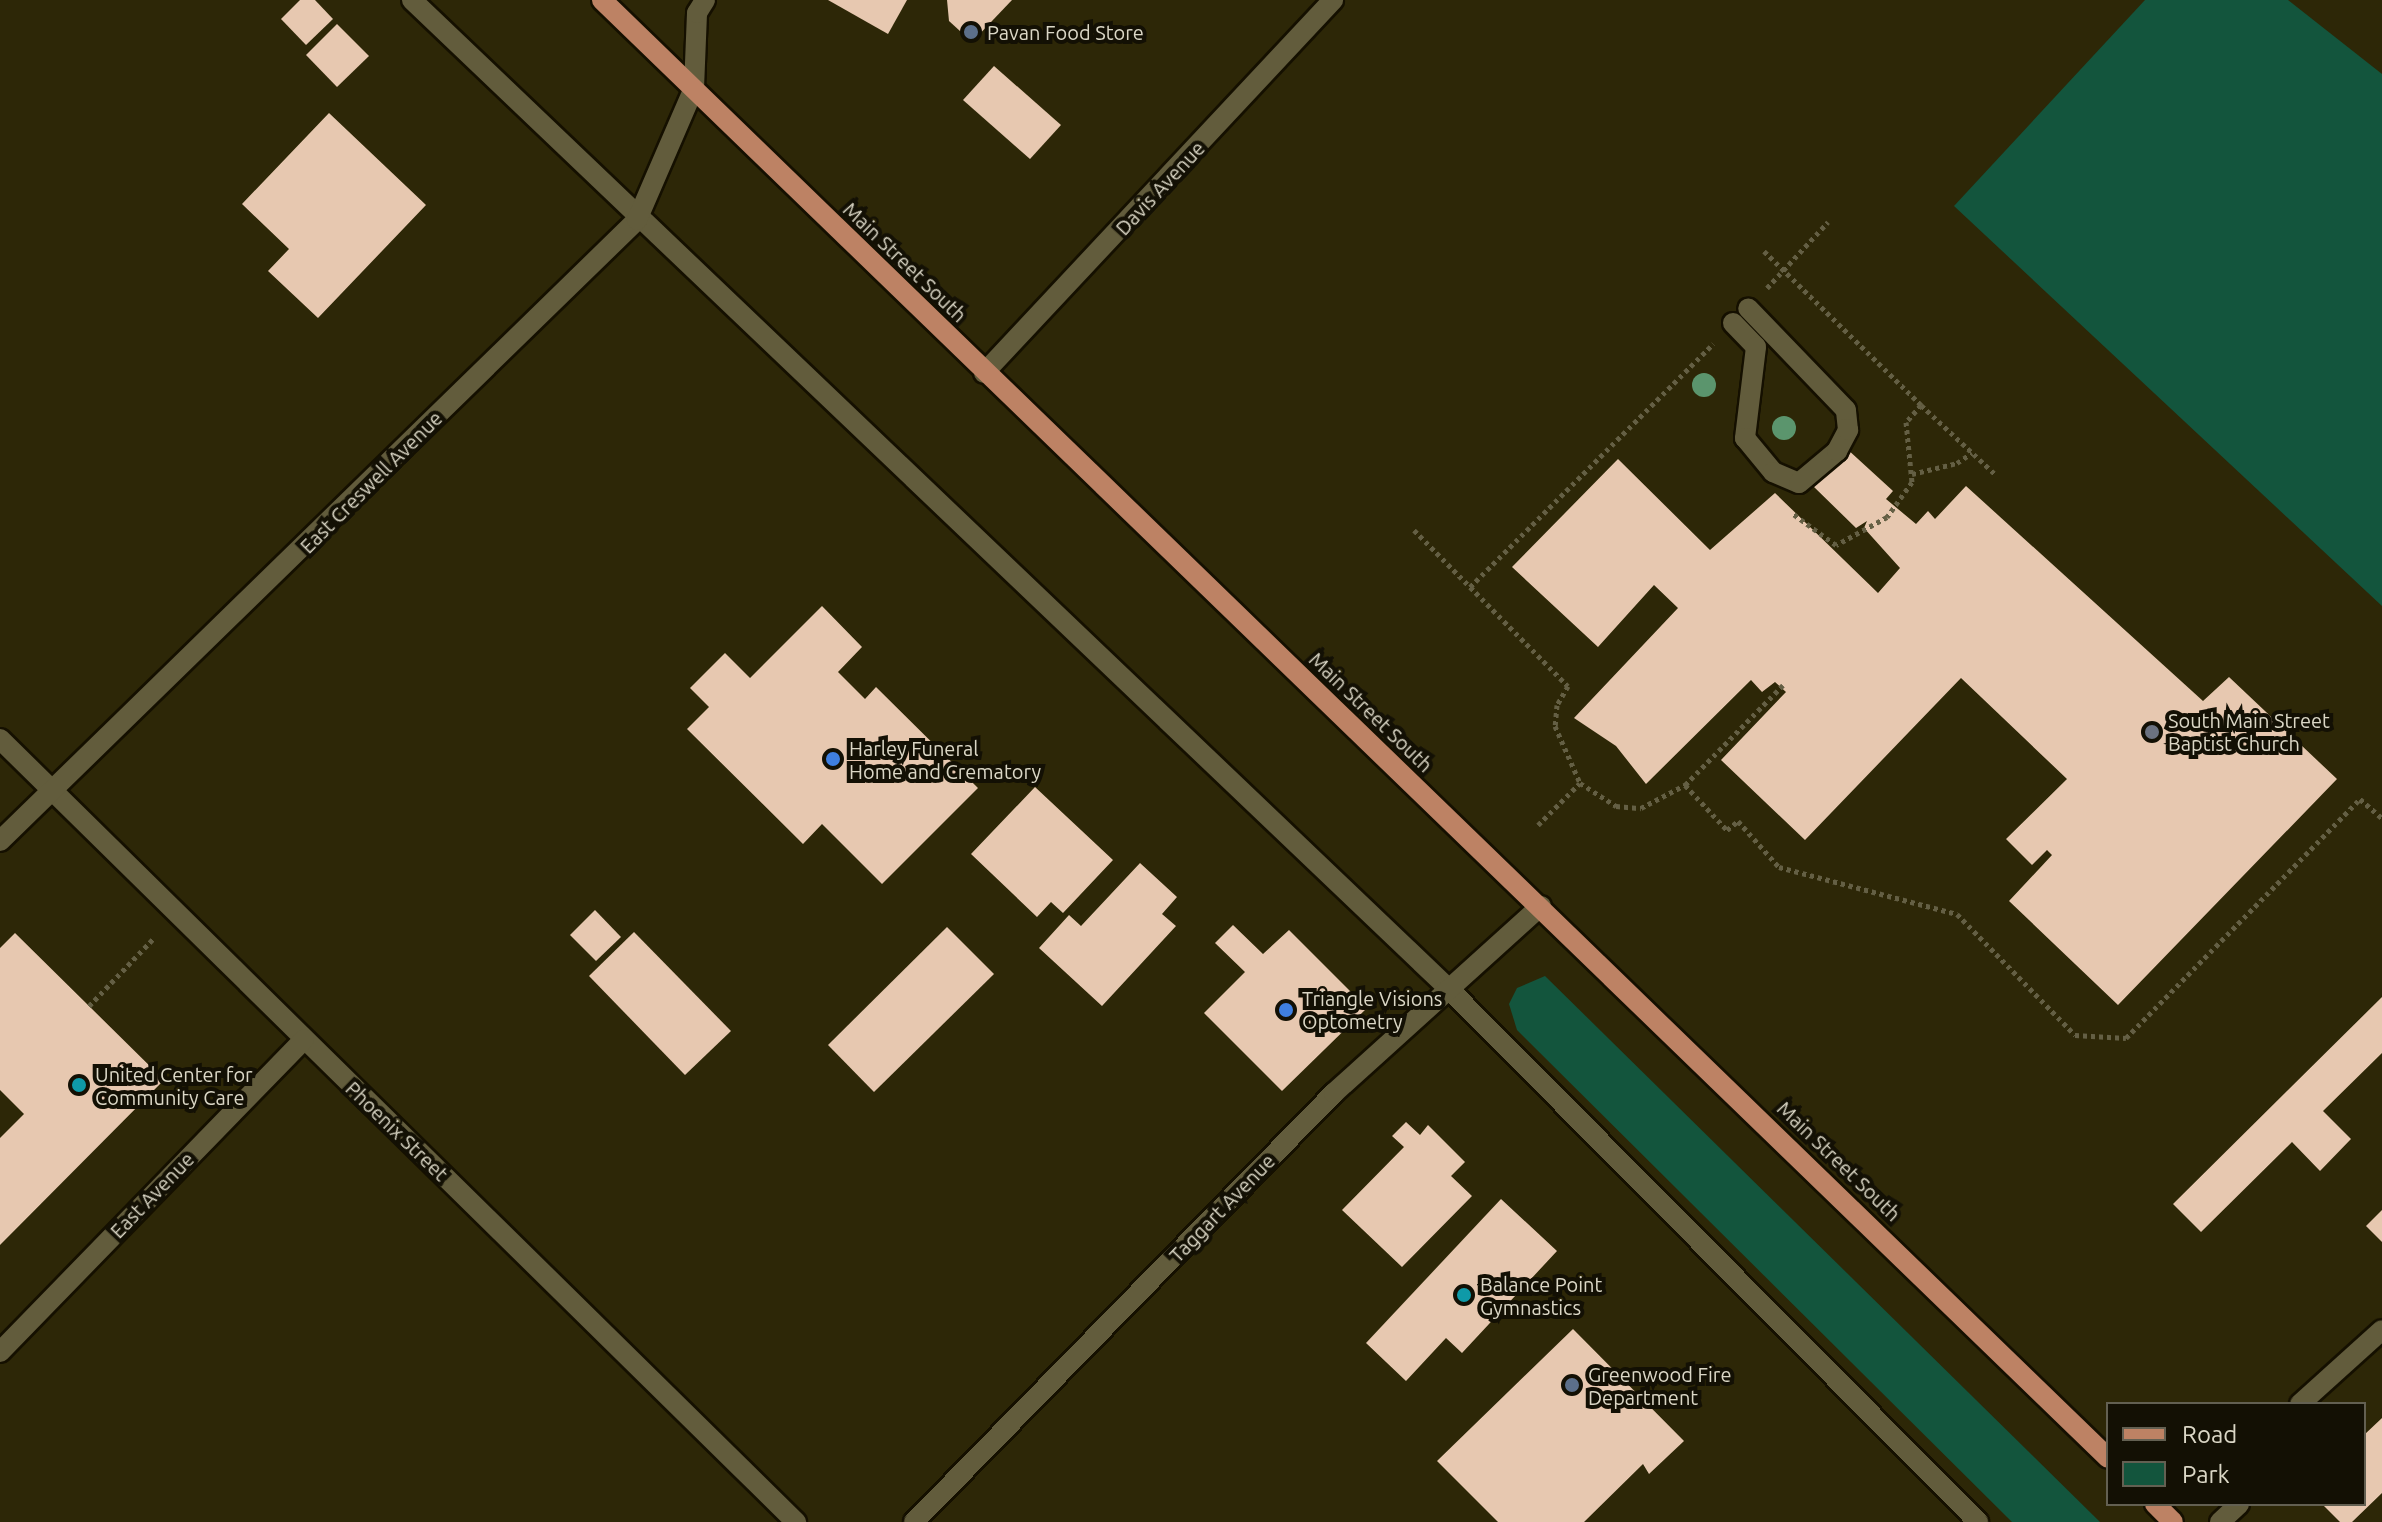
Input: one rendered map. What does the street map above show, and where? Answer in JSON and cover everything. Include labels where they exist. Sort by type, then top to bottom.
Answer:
[{"type":"main road","name":"Main Street South","points":[[602,0],[2106,1456]]},
{"type":"main road","points":[[2157,1506],[2173,1522]]},
{"type":"street","points":[[412,0],[637,220],[1447,987],[1978,1522]]},
{"type":"street","points":[[694,88],[697,13],[705,0]]},
{"type":"street","name":"Davis Avenue","points":[[984,373],[1333,0]]},
{"type":"street","name":"East Creswell Avenue","points":[[0,841],[54,793],[637,220],[694,88]]},
{"type":"street","points":[[1740,316],[1846,410],[1848,430],[1837,451],[1799,483],[1773,472],[1745,438],[1756,347],[1740,316]]},
{"type":"street","name":"Phoenix Street","points":[[0,739],[796,1522]]},
{"type":"street","name":"Taggart Avenue","points":[[914,1522],[1334,1093],[1447,987],[1541,906]]},
{"type":"street","name":"East Avenue","points":[[0,1352],[304,1039]]},
{"type":"street","points":[[2302,1402],[2382,1330]]},
{"type":"street","points":[[2220,1522],[2237,1506]]},
{"type":"path","points":[[1470,587],[1740,316],[1828,222]]},
{"type":"path","points":[[1921,405],[1996,475]]},
{"type":"path","points":[[1912,474],[1957,463],[1972,453]]},
{"type":"path","points":[[1414,530],[1568,686],[1557,705],[1555,726],[1580,783],[1616,806],[1641,808],[1685,785],[1783,685]]},
{"type":"path","points":[[1538,825],[1580,783]]},
{"type":"path","points":[[1685,785],[1727,830],[1738,821],[1779,867],[1957,914],[2075,1035],[2126,1038],[2360,799],[2382,818]]},
{"type":"path","points":[[89,1006],[154,938]]},
{"type":"green space","points":[[2145,0],[2288,0],[2382,74],[2382,606],[1954,206]]},
{"type":"green space","points":[[1545,976],[2100,1522],[2012,1522],[1517,1030],[1509,1004],[1517,988]]},
{"type":"building","points":[[300,0],[315,0],[333,19],[306,45],[281,19]]},
{"type":"building","points":[[828,0],[907,0],[888,34]]},
{"type":"building","name":"Pavan Food Store","points":[[947,0],[1012,0],[972,42],[949,21]]},
{"type":"building","points":[[337,24],[369,56],[337,87],[306,55]]},
{"type":"building","points":[[994,66],[1061,125],[1030,159],[963,100]]},
{"type":"building","points":[[329,113],[426,205],[318,318],[268,271],[289,249],[242,204]]},
{"type":"building","name":"South Main Street Baptist Church","points":[[1846,448],[1893,491],[1886,499],[1916,524],[1928,511],[1935,519],[1966,486],[2203,701],[2229,677],[2337,779],[2118,1005],[2009,901],[2052,855],[2047,850],[2032,865],[2006,839],[2067,779],[1961,678],[1805,840],[1721,760],[1786,692],[1775,682],[1762,692],[1751,680],[1646,784],[1616,746],[1574,718],[1678,608],[1654,585],[1598,647],[1512,567],[1618,459],[1710,550],[1775,493],[1878,593],[1900,568],[1864,528],[1867,521],[1856,528],[1813,486]]},
{"type":"building","name":"Harley Funeral Home and Crematory","points":[[822,606],[862,647],[838,672],[865,699],[876,687],[978,788],[882,884],[822,824],[803,844],[687,729],[709,707],[690,688],[725,653],[750,678]]},
{"type":"building","points":[[1035,787],[1113,860],[1063,913],[1051,902],[1037,917],[971,854]]},
{"type":"building","points":[[1140,863],[1177,897],[1162,914],[1176,926],[1102,1006],[1039,948],[1069,915],[1081,926]]},
{"type":"building","points":[[595,910],[621,937],[596,961],[570,935]]},
{"type":"building","name":"Triangle Visions Optometry","points":[[1233,925],[1263,954],[1289,930],[1367,1008],[1282,1091],[1204,1013],[1245,972],[1215,943]]},
{"type":"building","points":[[947,927],[994,974],[874,1092],[828,1045]]},
{"type":"building","points":[[634,932],[731,1031],[685,1075],[589,976]]},
{"type":"building","name":"United Center for Community Care","points":[[15,933],[164,1080],[0,1245],[0,1138],[24,1114],[0,1090],[0,948]]},
{"type":"building","points":[[2382,997],[2382,1053],[2323,1111],[2351,1139],[2320,1171],[2292,1142],[2201,1232],[2173,1204]]},
{"type":"building","points":[[1406,1122],[1420,1135],[1428,1125],[1465,1162],[1451,1176],[1472,1196],[1402,1267],[1342,1210],[1404,1147],[1392,1136]]},
{"type":"building","name":"Balance Point Gymnastics","points":[[1501,1199],[1557,1251],[1462,1353],[1446,1338],[1406,1381],[1366,1343]]},
{"type":"building","points":[[2382,1210],[2382,1242],[2366,1226]]},
{"type":"building","name":"Greenwood Fire Department","points":[[1573,1329],[1684,1441],[1649,1474],[1643,1464],[1584,1522],[1498,1522],[1437,1461]]},
{"type":"building","points":[[2382,1418],[2382,1493],[2352,1522],[2340,1522],[2324,1506],[2366,1506],[2366,1433]]},
{"type":"place","name":"Pavan Food Store","points":[[971,32]]},
{"type":"place","name":"South Main Street Baptist Church","points":[[2152,732]]},
{"type":"place","name":"Harley Funeral Home and Crematory","points":[[833,759]]},
{"type":"place","name":"Triangle Visions Optometry","points":[[1286,1010]]},
{"type":"place","name":"United Center for Community Care","points":[[79,1085]]},
{"type":"place","name":"Balance Point Gymnastics","points":[[1464,1295]]},
{"type":"place","name":"Greenwood Fire Department","points":[[1572,1385]]}]
